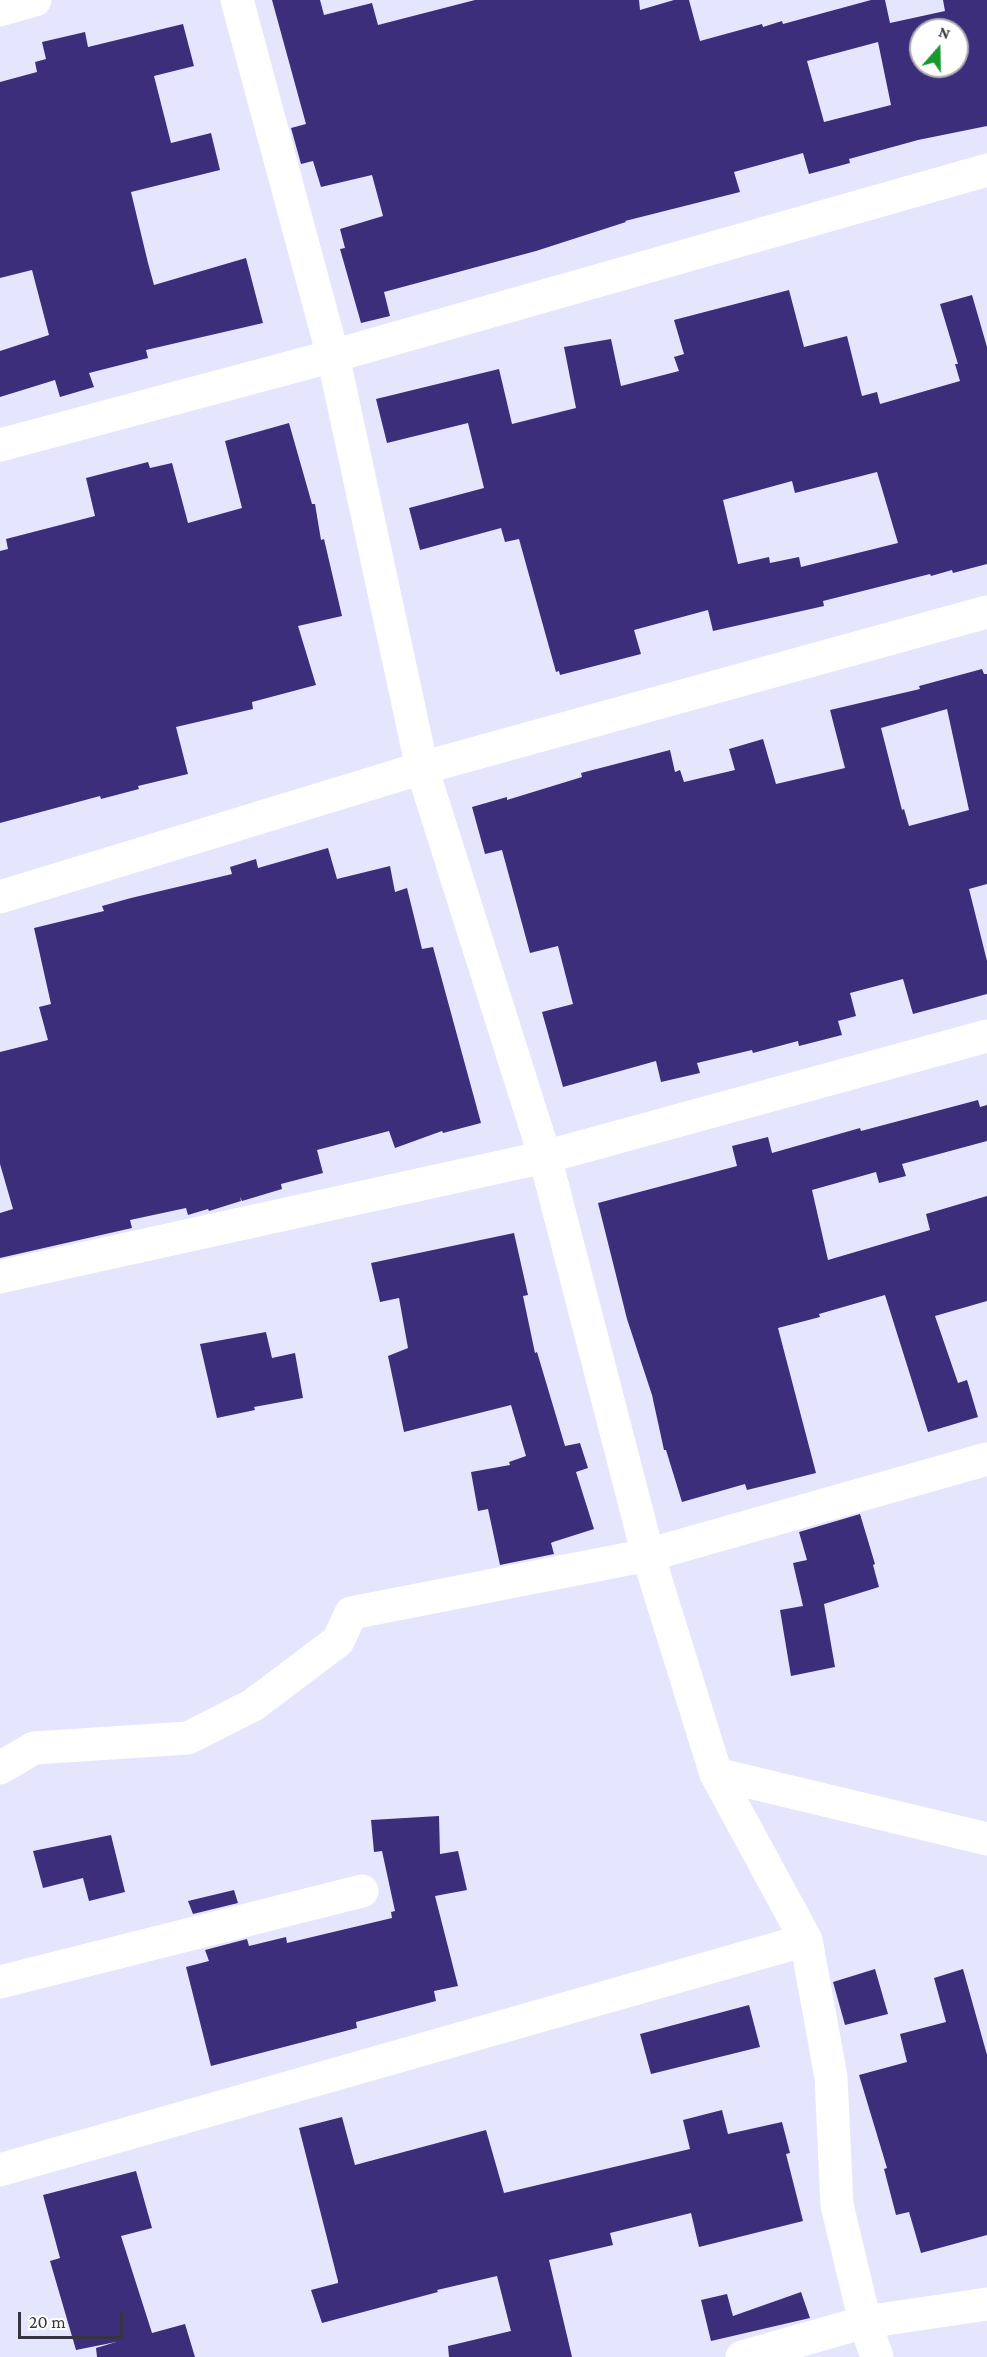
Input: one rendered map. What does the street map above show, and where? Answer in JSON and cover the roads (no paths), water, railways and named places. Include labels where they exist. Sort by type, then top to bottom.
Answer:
[{"type":"street","points":[[0,10],[35,0]]},
{"type":"street","points":[[237,0],[333,356],[422,768],[545,1157],[648,1556],[716,1774],[806,1940],[831,2078],[837,2205],[865,2322],[877,2357]]},
{"type":"street","points":[[0,445],[333,356],[987,170]]},
{"type":"street","points":[[0,897],[422,768],[987,612]]},
{"type":"street","points":[[0,1277],[545,1157],[987,1036]]},
{"type":"street","points":[[0,1768],[34,1748],[188,1738],[253,1705],[338,1641],[351,1613],[648,1556],[987,1459]]},
{"type":"street","points":[[716,1774],[987,1839]]},
{"type":"street","points":[[0,1982],[362,1891]]},
{"type":"street","points":[[0,2170],[806,1940]]},
{"type":"street","points":[[742,2357],[865,2322],[987,2304]]}]
